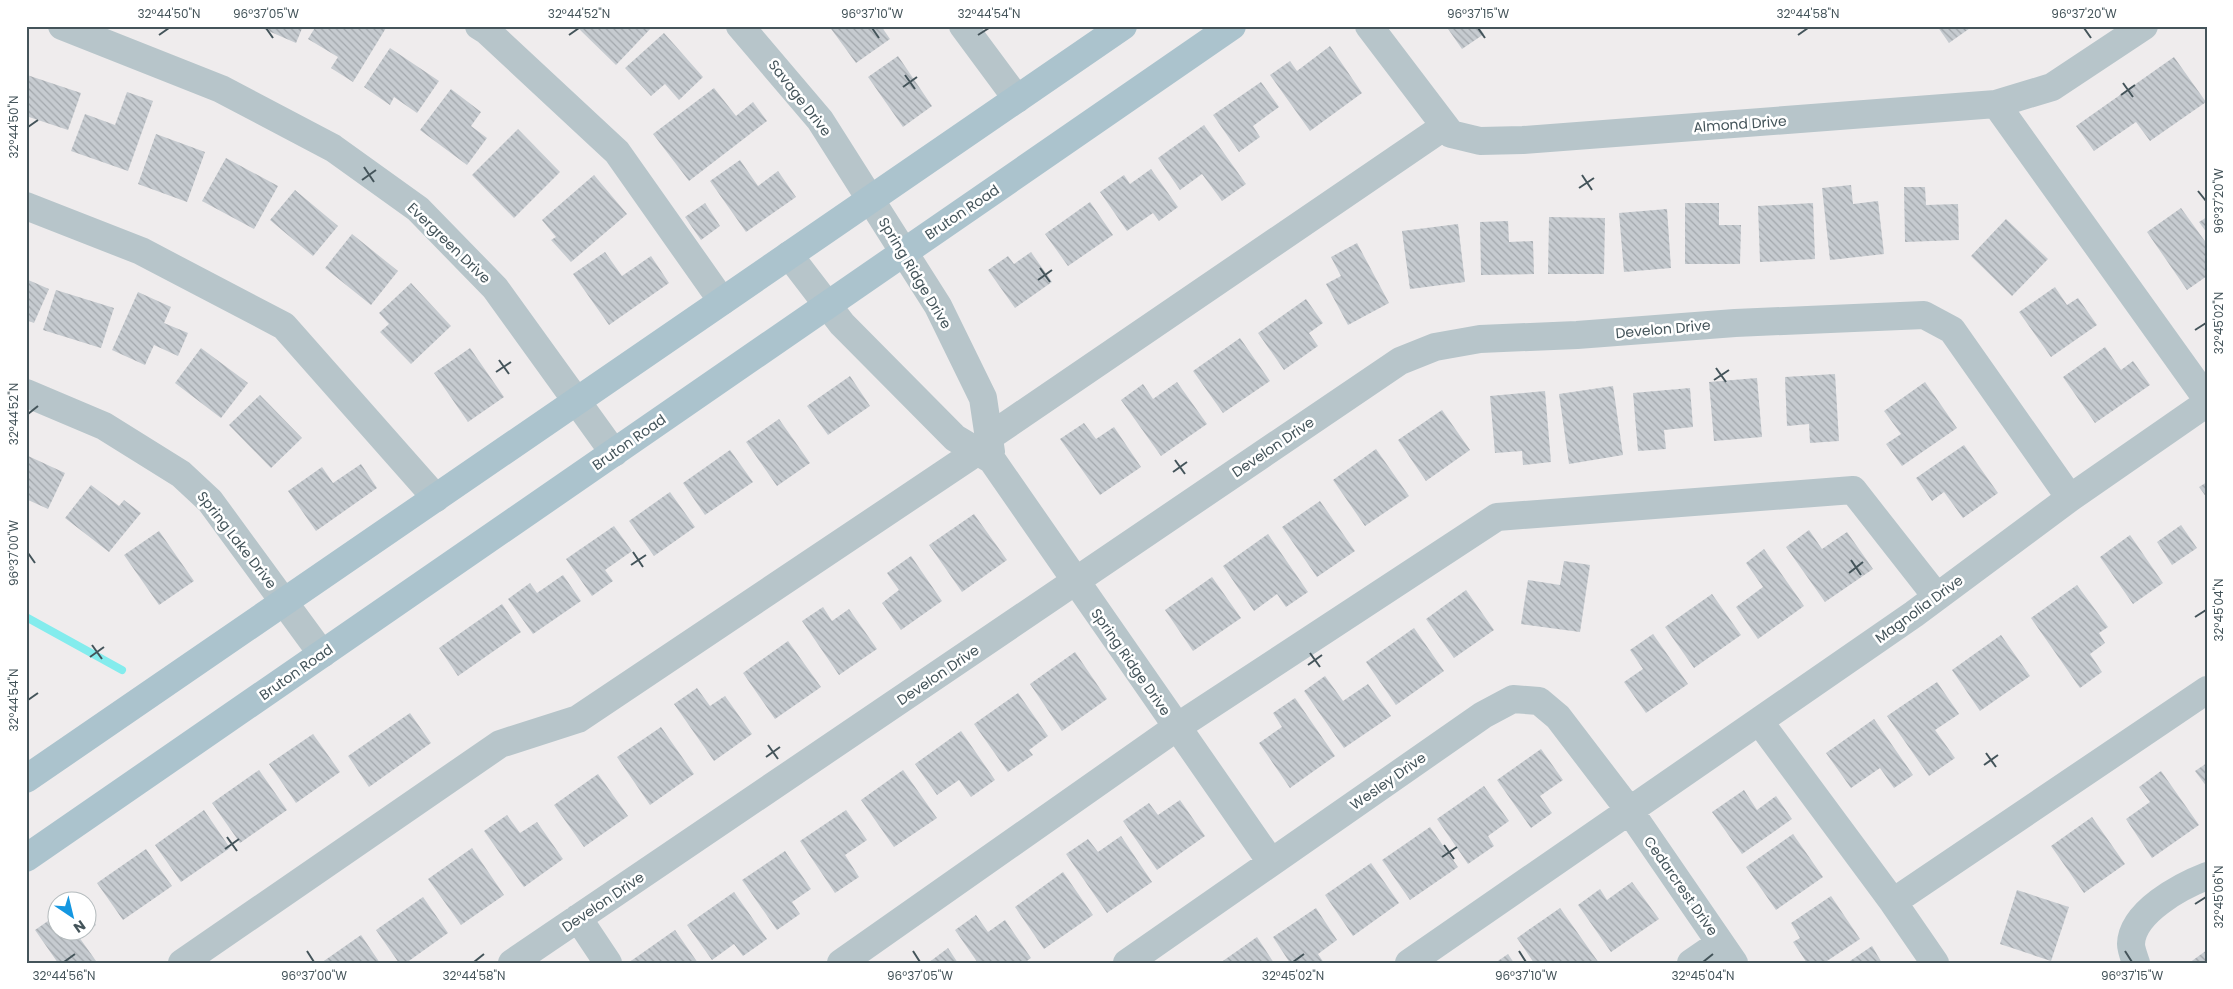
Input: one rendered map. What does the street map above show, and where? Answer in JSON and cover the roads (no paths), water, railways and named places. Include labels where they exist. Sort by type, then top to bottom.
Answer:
[{"type":"main road","points":[[26,779],[1123,26]]},
{"type":"main road","name":"Bruton Road","points":[[26,858],[1232,26]]},
{"type":"street","name":"Evergreen Drive","points":[[62,26],[221,89],[333,148],[418,209],[495,288],[614,452]]},
{"type":"street","points":[[479,26],[487,31],[617,152],[722,301]]},
{"type":"street","name":"Savage Drive","points":[[740,26],[820,120],[870,199]]},
{"type":"street","points":[[963,26],[1017,99]]},
{"type":"street","name":"Almond Drive","points":[[1369,26],[1451,134],[1480,141],[1523,140],[1996,104],[2052,87],[2144,26]]},
{"type":"street","points":[[1996,104],[2207,399]]},
{"type":"street","points":[[182,963],[500,744],[578,720],[986,450],[1445,126]]},
{"type":"street","name":"Spring Ridge Drive","points":[[870,199],[938,306],[983,398],[986,450],[1271,862]]},
{"type":"street","points":[[26,206],[140,251],[284,326],[436,498]]},
{"type":"street","name":"Spring Ridge Drive","points":[[789,255],[826,306],[955,438],[986,450]]},
{"type":"street","name":"Develon Drive","points":[[512,963],[1400,361],[1435,347],[1480,339],[1576,335],[1735,323],[1924,315],[1952,330],[2070,498]]},
{"type":"street","name":"Spring Lake Drive","points":[[26,393],[104,426],[181,474],[210,501],[322,654]]},
{"type":"street","name":"Magnolia Drive","points":[[1410,963],[1936,597],[2070,498],[2207,403]]},
{"type":"street","points":[[841,963],[1177,727],[1497,517],[1853,490],[1936,597]]},
{"type":"street","points":[[1893,902],[2207,690]]},
{"type":"street","name":"Wesley Drive","points":[[1126,963],[1483,715],[1513,699],[1539,701],[1558,717],[1629,810]]},
{"type":"street","points":[[1759,720],[1893,902],[1935,963]]},
{"type":"street","name":"Cedarcrest Drive","points":[[1629,810],[1727,953]]},
{"type":"street","points":[[2136,963],[2131,943],[2138,922],[2154,906],[2194,881],[2207,876]]},
{"type":"street","points":[[578,918],[608,963]]},
{"type":"street","points":[[1692,963],[1727,953]]},
{"type":"waterway","points":[[26,617],[122,670]]}]
